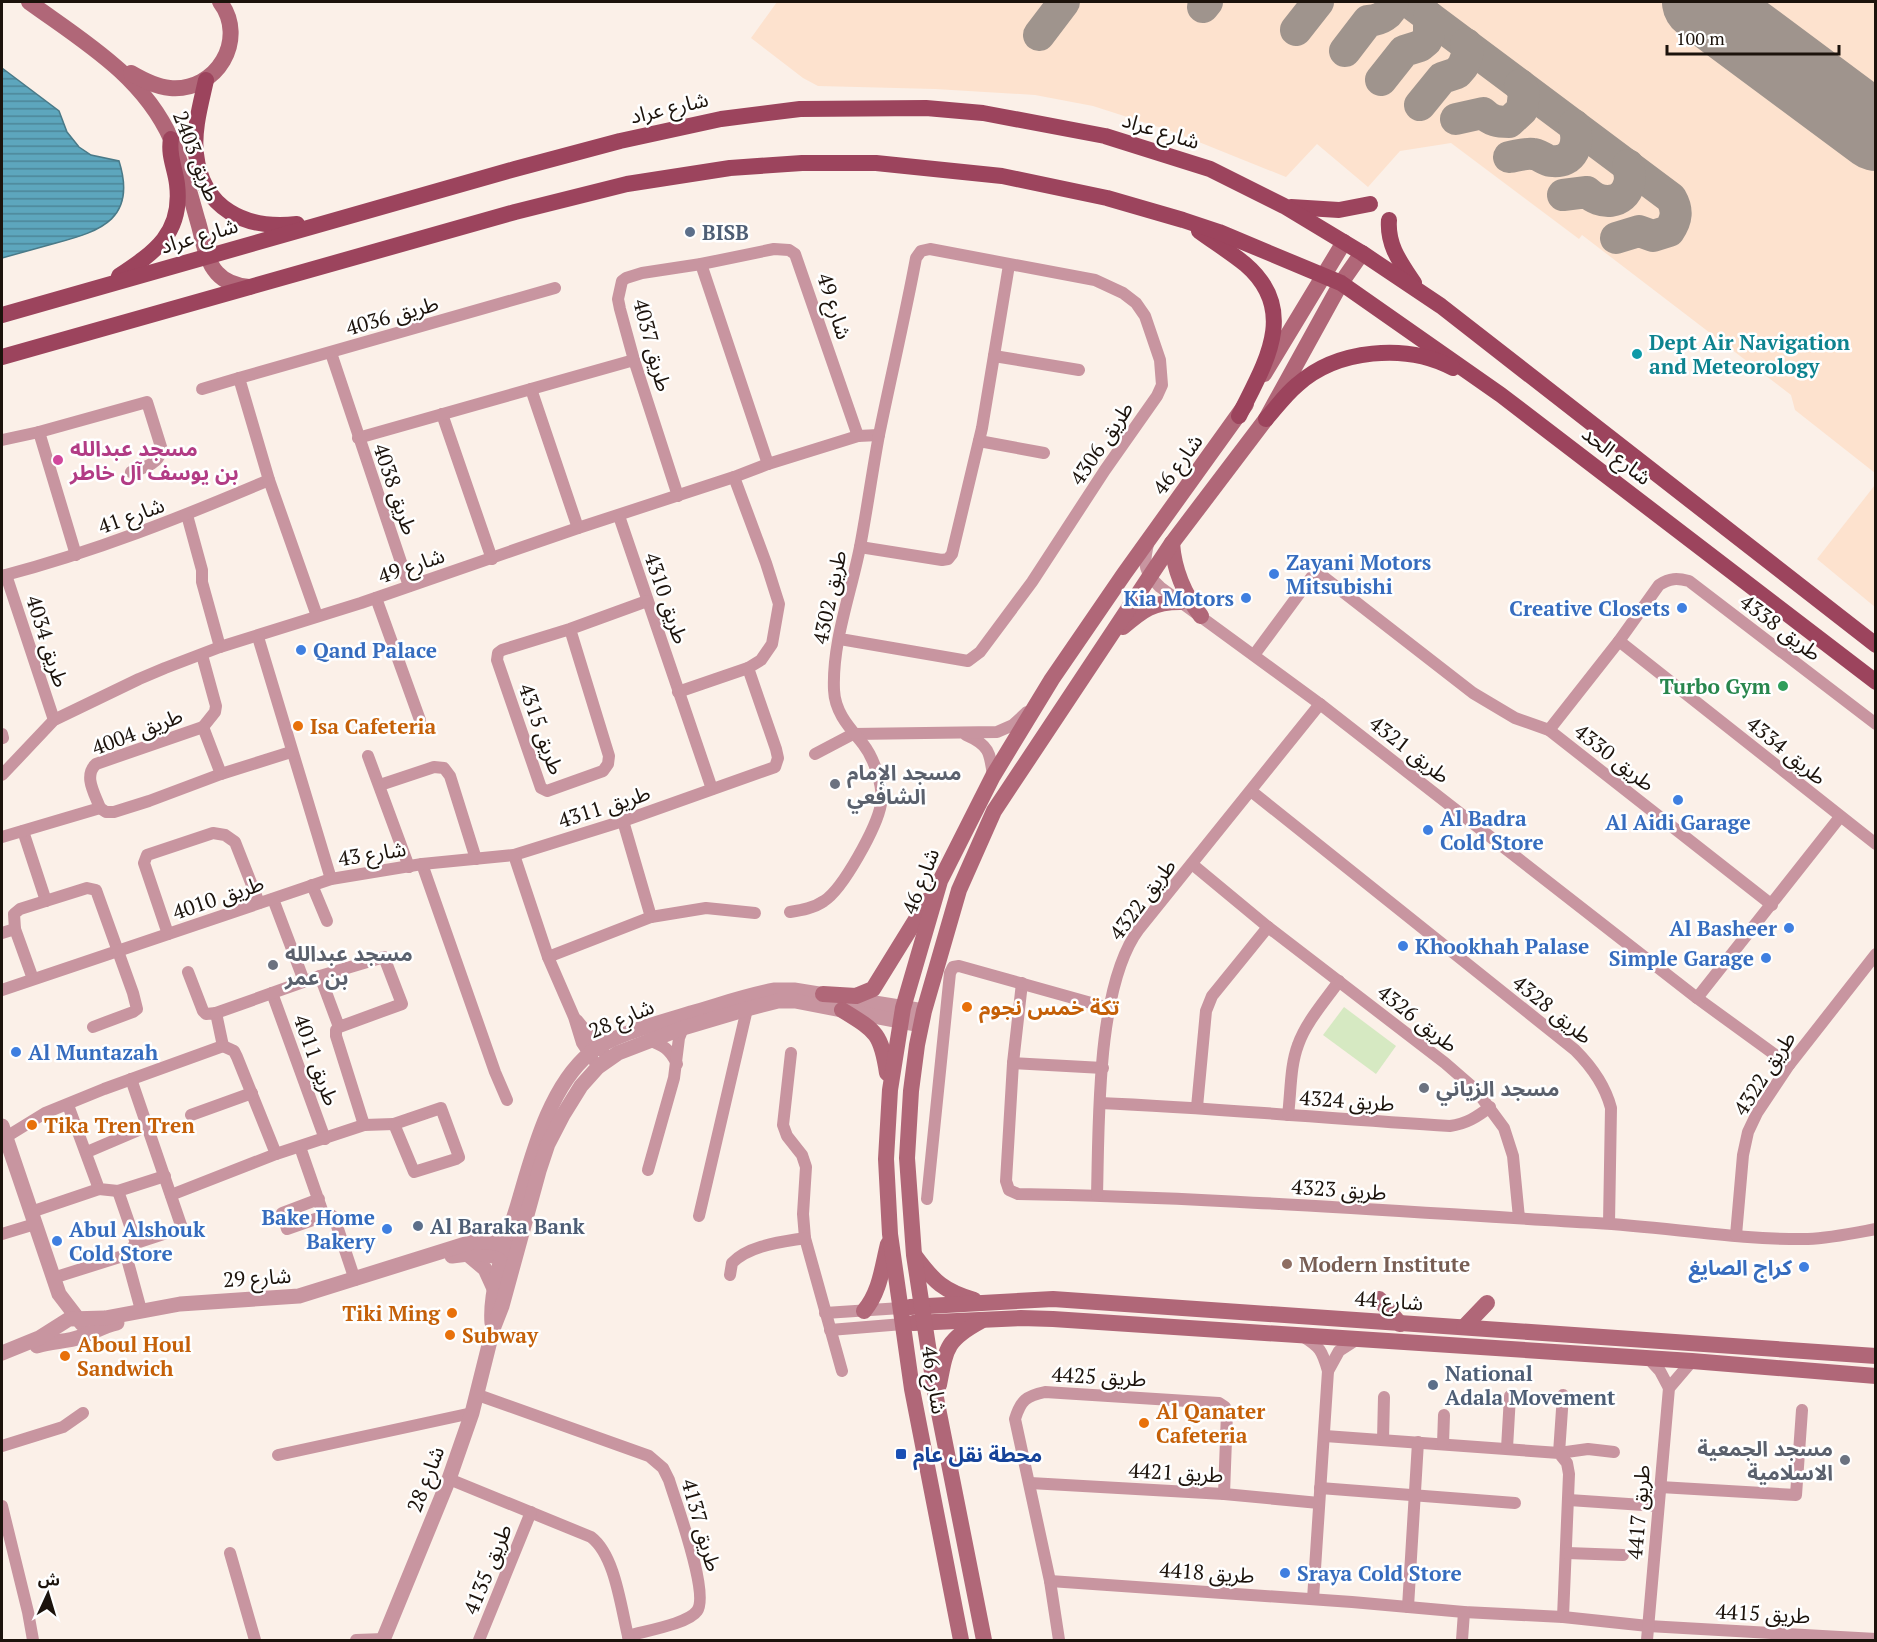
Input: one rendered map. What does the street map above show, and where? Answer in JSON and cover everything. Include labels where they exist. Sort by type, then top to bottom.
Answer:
[{"type":"main road","name":"طريق 2403","points":[[29,2],[117,66],[140,89],[159,116],[171,139],[184,171],[212,265],[224,279],[232,284],[249,287]]},
{"type":"main road","points":[[117,66],[149,83],[169,88],[188,88],[206,80],[220,67],[230,46],[231,27],[227,10],[220,2]]},
{"type":"main road","points":[[206,80],[199,111],[195,152],[198,168],[213,197],[225,208],[250,222],[293,225],[336,219]]},
{"type":"main road","name":"شارع عراد","points":[[2,315],[336,219],[620,141],[721,118],[800,109],[926,108],[983,113],[1094,134],[1210,169],[1284,206],[1344,242]]},
{"type":"main road","points":[[104,285],[156,250],[167,237],[176,219],[177,183],[170,153],[171,139]]},
{"type":"main road","points":[[2,357],[515,212],[627,184],[730,168],[801,163],[876,163],[1002,176],[1107,198],[1219,232],[1324,276]]},
{"type":"main road","points":[[1284,206],[1324,211],[1370,204]]},
{"type":"main road","points":[[1184,220],[1245,265],[1258,279],[1273,308],[1275,326],[1269,356],[1239,416]]},
{"type":"main road","points":[[1389,220],[1389,237],[1394,253],[1419,291]]},
{"type":"main road","name":"شارع الحد","points":[[1344,242],[1419,291],[1875,645]]},
{"type":"main road","name":"شارع 46","points":[[961,1641],[912,1389],[890,1234],[886,1159],[890,1090],[901,1015],[940,881],[993,776],[1032,711],[1148,541],[1239,416],[1344,242]]},
{"type":"main road","name":"شارع 46","points":[[984,1641],[936,1398],[914,1255],[906,1158],[911,1091],[922,1018],[958,890],[993,811],[1172,543],[1266,419],[1341,283],[1362,253]]},
{"type":"main road","name":"شارع الحد","points":[[1324,276],[1341,283],[1501,394],[1875,682]]},
{"type":"main road","points":[[1266,419],[1297,384],[1325,366],[1364,354],[1404,354],[1442,363],[1501,394]]},
{"type":"main road","points":[[1172,543],[1175,563],[1184,589],[1201,616]]},
{"type":"main road","points":[[1108,639],[1147,608],[1161,603],[1180,602]]},
{"type":"main road","points":[[823,994],[856,996],[873,989],[940,881]]},
{"type":"main road","points":[[842,1010],[868,1026],[877,1035],[883,1047],[890,1090]]},
{"type":"main road","points":[[864,1311],[873,1300],[880,1283],[890,1234]]},
{"type":"main road","points":[[914,1255],[933,1280],[949,1292],[984,1303]]},
{"type":"main road","name":"شارع 44","points":[[922,1315],[984,1303],[1053,1299],[1875,1356]]},
{"type":"main road","points":[[1379,1299],[1400,1324]]},
{"type":"main road","points":[[1464,1327],[1487,1303]]},
{"type":"main road","name":"شارع 44","points":[[902,1316],[922,1315],[984,1320],[1053,1319],[1692,1361],[1875,1376]]},
{"type":"main road","points":[[936,1398],[946,1349],[956,1337],[984,1320]]},
{"type":"street","name":"طريق 4037","points":[[678,495],[634,360],[618,299],[622,281],[642,273],[774,249],[789,250],[798,257]]},
{"type":"street","name":"طريق 4306","points":[[840,639],[968,661],[975,657],[1032,582],[1105,470],[1157,396],[1162,385],[1160,360],[1145,316],[1136,303],[1116,289],[1095,280],[930,249]]},
{"type":"street","name":"طريق 4302","points":[[790,912],[814,908],[836,891],[863,850],[881,805],[881,788],[865,746],[853,734],[837,708],[834,692],[835,667],[860,547],[879,435],[905,321],[916,258],[921,251],[930,249]]},
{"type":"street","name":"شارع 49","points":[[798,257],[858,436]]},
{"type":"street","points":[[701,264],[768,464]]},
{"type":"street","points":[[860,547],[942,560],[948,559],[952,554],[979,441],[1010,265]]},
{"type":"street","name":"طريق 4036","points":[[202,389],[555,288]]},
{"type":"street","name":"طريق 4038","points":[[331,353],[409,586]]},
{"type":"street","points":[[994,356],[1080,370]]},
{"type":"street","name":"طريق 4038","points":[[358,438],[634,360]]},
{"type":"street","points":[[239,378],[269,480],[317,616]]},
{"type":"street","points":[[531,389],[578,528]]},
{"type":"street","points":[[2,440],[147,402],[162,450],[157,461],[152,465],[131,472]]},
{"type":"street","points":[[442,414],[492,559]]},
{"type":"street","points":[[39,432],[76,555]]},
{"type":"street","name":"شارع 49","points":[[2,775],[54,720],[139,679],[220,647],[258,637],[376,598],[768,464],[858,436],[879,435]]},
{"type":"street","points":[[979,441],[1044,453]]},
{"type":"street","points":[[678,692],[748,668],[761,660],[772,644],[779,604],[734,477]]},
{"type":"street","name":"شارع 41","points":[[4,576],[76,555],[187,515],[269,480]]},
{"type":"street","points":[[187,515],[220,647]]},
{"type":"street","name":"طريق 4310","points":[[619,516],[712,789]]},
{"type":"street","points":[[1148,541],[1145,562],[1150,577]]},
{"type":"street","points":[[1254,655],[1316,572],[1489,705],[1515,718],[1550,730]]},
{"type":"street","name":"طريق 4034","points":[[4,576],[54,720]]},
{"type":"street","name":"طريق 4321","points":[[1150,577],[1180,602],[1320,704],[1697,998],[1789,1065]]},
{"type":"street","name":"طريق 4338","points":[[1659,585],[1676,578],[1689,581],[1875,723]]},
{"type":"street","name":"طريق 4330","points":[[1659,585],[1550,730],[1772,904]]},
{"type":"street","points":[[376,598],[420,720]]},
{"type":"street","name":"طريق 4315","points":[[570,629],[609,756],[608,764],[603,771],[547,791],[541,788],[497,660],[498,654],[502,650],[570,629],[647,601]]},
{"type":"street","name":"شارع 43","points":[[258,637],[331,879],[422,864],[495,1072],[507,1100]]},
{"type":"street","name":"طريق 4334","points":[[1619,641],[1875,844]]},
{"type":"street","name":"طريق 4004","points":[[100,808],[89,776],[96,764],[203,727],[215,712],[216,706],[202,655]]},
{"type":"street","name":"طريق 4311","points":[[422,864],[514,855],[623,821],[769,771],[778,762],[776,749],[748,668]]},
{"type":"street","name":"طريق 4322","points":[[1097,1195],[1100,1103],[1109,1008],[1122,960],[1131,940],[1320,704]]},
{"type":"street","points":[[815,754],[853,734],[1000,731],[1013,725],[1027,712],[1032,711]]},
{"type":"street","name":"طريق 4004","points":[[203,727],[221,774]]},
{"type":"street","points":[[962,733],[985,745],[991,758],[993,776]]},
{"type":"street","points":[[2,837],[100,808],[106,812],[114,812],[291,752]]},
{"type":"street","points":[[368,756],[409,867]]},
{"type":"street","points":[[380,785],[434,767],[444,768],[450,776],[476,859]]},
{"type":"street","name":"طريق 4328","points":[[1251,791],[1575,1050],[1587,1062],[1608,1095],[1611,1108],[1609,1223]]},
{"type":"street","points":[[1697,998],[1840,817]]},
{"type":"street","points":[[623,821],[651,917]]},
{"type":"street","points":[[23,831],[46,901]]},
{"type":"street","points":[[168,934],[144,863],[147,855],[213,833],[225,835],[235,842],[259,903]]},
{"type":"street","points":[[514,855],[548,957],[574,1017],[603,1063]]},
{"type":"street","name":"طريق 4326","points":[[1192,864],[1268,927],[1445,1063],[1476,1090],[1491,1107],[1503,1128],[1513,1156],[1519,1218]]},
{"type":"street","name":"طريق 4010","points":[[2,990],[331,879]]},
{"type":"street","points":[[312,885],[327,921]]},
{"type":"street","points":[[33,979],[15,929],[14,914],[20,909],[87,888],[96,890],[134,993],[137,1009],[93,1027]]},
{"type":"street","points":[[273,899],[304,981]]},
{"type":"street","points":[[548,957],[651,917],[706,908],[755,913]]},
{"type":"street","points":[[1197,1107],[1206,1011],[1212,996],[1268,927]]},
{"type":"street","points":[[2,933],[15,929]]},
{"type":"street","name":"طريق 4322","points":[[1736,1234],[1743,1155],[1748,1131],[1757,1113],[1789,1065],[1875,954]]},
{"type":"street","name":"طريق 4011","points":[[339,1027],[402,1004],[384,957],[321,975],[339,1027],[336,1036],[364,1125],[394,1124],[441,1108],[459,1157],[414,1172],[394,1124]]},
{"type":"street","points":[[927,1199],[950,973],[953,968],[959,966],[1109,1008]]},
{"type":"street","points":[[188,972],[206,1014],[216,1014],[321,975]]},
{"type":"street","points":[[1288,1115],[1294,1058],[1298,1044],[1339,981]]},
{"type":"street","name":"طريق 4323","points":[[1022,983],[1013,1064],[1006,1181],[1009,1190],[1018,1194],[1097,1195],[1609,1223],[1810,1239],[1875,1229]]},
{"type":"street","name":"شارع 28","points":[[493,1329],[499,1319],[519,1200],[550,1107],[568,1078],[594,1050],[641,1028],[775,990],[823,994],[901,1015]]},
{"type":"street","name":"طريق 4011","points":[[272,993],[325,1139]]},
{"type":"street","name":"شارع 28","points":[[383,1640],[449,1479],[478,1395],[493,1329],[492,1304],[495,1291],[511,1253],[548,1144],[562,1115],[581,1086],[603,1063],[618,1053],[648,1040],[778,1001],[795,1001],[842,1010],[922,1018]]},
{"type":"street","points":[[699,1216],[747,1009]]},
{"type":"street","points":[[216,1014],[223,1046]]},
{"type":"street","name":"شارع 28","points":[[648,1170],[677,1065],[679,1038],[684,1028]]},
{"type":"street","points":[[648,1040],[664,1045],[672,1053],[677,1065]]},
{"type":"street","points":[[67,1340],[61,1323],[59,1294],[3,1129],[223,1046],[234,1051],[276,1154]]},
{"type":"street","points":[[791,1053],[783,1120],[784,1131],[802,1155],[806,1167],[803,1214],[805,1238],[842,1371]]},
{"type":"street","points":[[1013,1064],[1103,1068]]},
{"type":"street","points":[[53,1278],[126,1255],[136,1243],[183,1228],[131,1079]]},
{"type":"street","points":[[191,1115],[252,1093]]},
{"type":"street","name":"طريق 4324","points":[[1100,1103],[1197,1107],[1450,1126],[1474,1119],[1491,1107]]},
{"type":"street","points":[[68,1105],[99,1189]]},
{"type":"street","points":[[171,1195],[276,1154],[364,1125]]},
{"type":"street","points":[[87,1152],[148,1126]]},
{"type":"street","points":[[300,1147],[324,1216]]},
{"type":"street","points":[[2,1234],[99,1189],[118,1191],[165,1176]]},
{"type":"street","points":[[118,1191],[136,1243]]},
{"type":"street","points":[[319,1199],[281,1214],[288,1230],[331,1215],[355,1280]]},
{"type":"street","points":[[495,1291],[485,1269],[469,1248],[500,1228],[519,1200]]},
{"type":"street","points":[[730,1275],[732,1263],[746,1253],[773,1244],[805,1238]]},
{"type":"street","name":"شارع 29","points":[[2,1360],[46,1343],[83,1336],[107,1325],[165,1312],[203,1308],[289,1305],[317,1301],[469,1248]]},
{"type":"street","name":"شارع 29","points":[[2,1353],[39,1338],[61,1323],[79,1318],[105,1318],[141,1310],[206,1302],[298,1296],[469,1248],[511,1253]]},
{"type":"street","points":[[126,1255],[141,1310]]},
{"type":"street","points":[[59,1294],[79,1318],[83,1326],[83,1336]]},
{"type":"street","points":[[825,1313],[864,1311],[902,1316]]},
{"type":"street","points":[[830,1330],[902,1316]]},
{"type":"street","points":[[1302,1336],[1323,1352],[1328,1371],[1313,1599]]},
{"type":"street","points":[[1328,1371],[1339,1351],[1356,1340]]},
{"type":"street","points":[[1648,1358],[1660,1371],[1669,1388],[1692,1361]]},
{"type":"street","name":"طريق 4417","points":[[1647,1641],[1669,1388]]},
{"type":"street","name":"طريق 4425","points":[[1059,1641],[1050,1581],[1015,1419],[1020,1405],[1030,1395],[1045,1392],[1219,1403],[1225,1407],[1227,1412],[1224,1494]]},
{"type":"street","name":"طريق 4137","points":[[478,1395],[649,1456],[663,1468],[669,1480],[697,1571],[701,1599],[698,1610],[689,1619],[629,1638]]},
{"type":"street","points":[[1563,1395],[1559,1453],[1567,1463],[1569,1474],[1563,1617]]},
{"type":"street","points":[[1508,1448],[1510,1396]]},
{"type":"street","points":[[1383,1440],[1384,1397]]},
{"type":"street","points":[[1660,1486],[1796,1495],[1802,1410]]},
{"type":"street","points":[[2,1446],[63,1427],[83,1413]]},
{"type":"street","points":[[278,1455],[472,1413]]},
{"type":"street","points":[[1443,1444],[1444,1415]]},
{"type":"street","points":[[1325,1436],[1559,1453],[1588,1449],[1614,1452]]},
{"type":"street","points":[[1408,1607],[1418,1442]]},
{"type":"street","name":"طريق 4135","points":[[449,1479],[591,1537],[598,1543],[608,1558],[629,1638]]},
{"type":"street","name":"طريق 4421","points":[[1030,1483],[1224,1494],[1319,1503]]},
{"type":"street","points":[[1320,1488],[1515,1503]]},
{"type":"street","points":[[1569,1500],[1658,1506]]},
{"type":"street","points":[[2,1506],[6,1540],[28,1612],[33,1641]]},
{"type":"street","name":"طريق 4135","points":[[479,1641],[531,1512]]},
{"type":"street","points":[[230,1553],[255,1641]]},
{"type":"street","points":[[1567,1553],[1623,1555]]},
{"type":"street","name":"طريق 4418","points":[[1050,1581],[1464,1612],[1563,1617],[1648,1626]]},
{"type":"street","points":[[1462,1641],[1464,1612]]},
{"type":"street","name":"طريق 4415","points":[[1648,1626],[1875,1639]]},
{"type":"street","points":[[356,1641],[383,1640]]},
{"type":"shaded area","points":[[777,2],[1875,2],[1875,473],[1795,410],[1791,395],[1582,235],[1579,239],[1451,143],[1400,151],[1368,187],[1317,144],[1286,177],[1174,132],[1093,106],[1035,95],[935,89],[818,86],[803,78],[751,38]]},
{"type":"shaded area","points":[[1875,485],[1875,607],[1817,559]]},
{"type":"green space","points":[[1344,1007],[1396,1046],[1376,1074],[1323,1035]]},
{"type":"water","points":[[2,68],[59,111],[67,132],[79,147],[91,155],[119,161],[123,180],[123,196],[119,209],[112,219],[101,227],[73,238],[2,258]]},
{"type":"taxiway","points":[[1039,35],[1064,2]]},
{"type":"taxiway","points":[[1203,7],[1207,2]]},
{"type":"taxiway","points":[[1296,30],[1318,2]]},
{"type":"taxiway","points":[[1345,51],[1368,21],[1384,16],[1392,7],[1393,2]]},
{"type":"taxiway","points":[[1409,2],[1671,198],[1676,214],[1669,231],[1653,236],[1639,231],[1616,238]]},
{"type":"taxiway","points":[[1381,80],[1404,51],[1420,46],[1426,41],[1429,35],[1429,17]]},
{"type":"taxiway","points":[[1420,105],[1442,78],[1457,73],[1463,66],[1468,53],[1466,44]]},
{"type":"taxiway","points":[[1456,119],[1483,113],[1489,118],[1509,122],[1522,110],[1524,93],[1520,85]]},
{"type":"taxiway","points":[[1509,157],[1530,154],[1551,161],[1565,159],[1570,156],[1575,145],[1574,125]]},
{"type":"taxiway","points":[[1563,195],[1587,192],[1605,201],[1617,199],[1622,196],[1629,184],[1628,165]]},
{"type":"runway","points":[[1701,2],[1876,132]]},
{"type":"place","name":"BISB","points":[[690,232]]},
{"type":"place","name":"Dept Air Navigation and Meteorology","points":[[1637,354]]},
{"type":"place","name":"مسجد عبدالله بن يوسف آل خاطر","points":[[58,460]]},
{"type":"place","name":"Zayani Motors Mitsubishi","points":[[1274,574]]},
{"type":"place","name":"Kia Motors","points":[[1246,598]]},
{"type":"place","name":"Creative Closets","points":[[1682,608]]},
{"type":"place","name":"Qand Palace","points":[[301,650]]},
{"type":"place","name":"Turbo Gym","points":[[1783,686]]},
{"type":"place","name":"Isa Cafeteria","points":[[298,726]]},
{"type":"place","name":"مسجد الإمام الشافعي","points":[[835,784]]},
{"type":"place","name":"Al Aidi Garage","points":[[1678,800]]},
{"type":"place","name":"Al Badra Cold Store","points":[[1428,830]]},
{"type":"place","name":"Al Basheer","points":[[1789,928]]},
{"type":"place","name":"Khookhah Palase","points":[[1403,946]]},
{"type":"place","name":"Simple Garage","points":[[1766,958]]},
{"type":"place","name":"مسجد عبدالله بن عمر","points":[[273,965]]},
{"type":"place","name":"تكة خمس نجوم","points":[[967,1007]]},
{"type":"place","name":"Al Muntazah","points":[[16,1052]]},
{"type":"place","name":"مسجد الزياني","points":[[1424,1088]]},
{"type":"place","name":"Tika Tren Tren","points":[[32,1125]]},
{"type":"place","name":"Al Baraka Bank","points":[[418,1226]]},
{"type":"place","name":"Bake Home Bakery","points":[[387,1229]]},
{"type":"place","name":"Abul Alshouk Cold Store","points":[[57,1241]]},
{"type":"place","name":"Modern Institute","points":[[1287,1264]]},
{"type":"place","name":"كراج الصايغ","points":[[1804,1267]]},
{"type":"place","name":"Tiki Ming","points":[[452,1313]]},
{"type":"place","name":"Subway","points":[[450,1335]]},
{"type":"place","name":"Aboul Houl Sandwich","points":[[65,1356]]},
{"type":"place","name":"National Adala Movement","points":[[1433,1385]]},
{"type":"place","name":"Al Qanater Cafeteria","points":[[1144,1423]]},
{"type":"place","name":"محطة نقل عام","points":[[901,1454]]},
{"type":"place","name":"مسجد الجمعية الاسلامية","points":[[1845,1460]]},
{"type":"place","name":"Sraya Cold Store","points":[[1285,1573]]}]
